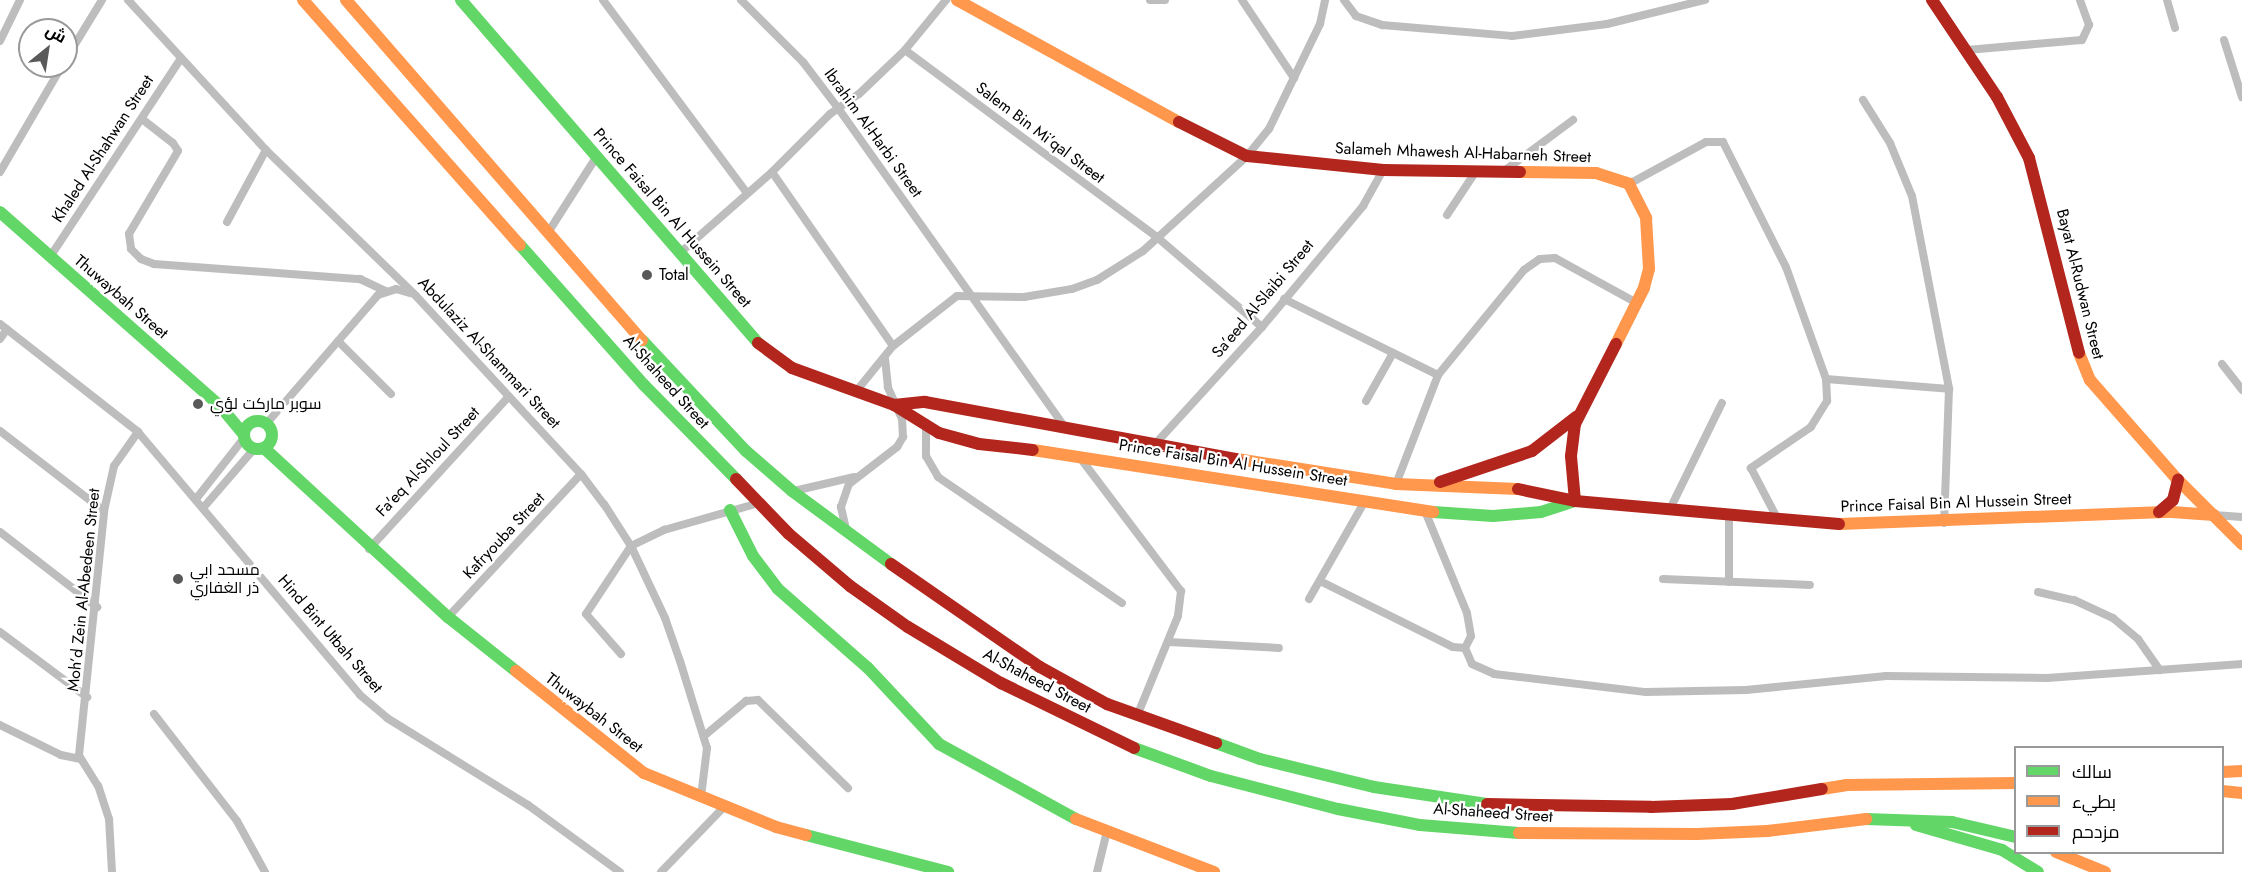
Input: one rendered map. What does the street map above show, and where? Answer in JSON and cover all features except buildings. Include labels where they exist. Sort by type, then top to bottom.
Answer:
[{"type":"main road","name":"Al-Shaheed Street","points":[[303,0],[616,354],[755,504],[829,570],[879,607],[1001,683],[1129,746],[1248,787],[1381,818],[1496,833],[1697,834],[1767,831],[1841,820],[1899,818],[1952,822],[2014,837]]},
{"type":"main road","name":"Al-Shaheed Street","points":[[346,0],[704,410],[792,491],[1041,667],[1137,716],[1219,747],[1333,778],[1414,795],[1496,805],[1652,807],[1731,804],[1846,785],[2014,783]]},
{"type":"main road","name":"Prince Faisal Bin Al Hussein Street","points":[[461,0],[764,349],[792,368],[858,389],[894,405],[926,428],[966,441],[1077,455],[1425,511],[1493,516],[1541,512],[1575,501]]},
{"type":"main road","name":"Salameh Mhawesh Al-Habarneh Street","points":[[957,0],[1222,146],[1247,156],[1383,170],[1596,173],[1629,184]]},
{"type":"main road","name":"Bayat Al-Rudwan Street","points":[[1932,0],[1967,50],[2029,158],[2085,370],[2100,394],[2178,480],[2242,544]]},
{"type":"main road","points":[[1575,501],[1571,445],[1579,414],[1637,303],[1649,269],[1650,242],[1642,207],[1629,184]]},
{"type":"main road","name":"Thuwaybah Street","points":[[0,212],[220,406],[244,436],[286,464],[369,549],[448,617],[624,760],[669,785],[776,827],[948,872]]},
{"type":"main road","name":"Prince Faisal Bin Al Hussein Street","points":[[894,405],[925,402],[1157,442],[1275,467],[1396,484],[1530,490],[1575,501],[1729,515],[1854,525],[2158,513],[2214,515]]},
{"type":"main road","name":"Thuwaybah Street","points":[[220,406],[252,421],[267,423],[286,464]]},
{"type":"main road","points":[[1432,485],[1532,451],[1579,414]]},
{"type":"main road","points":[[244,436],[252,421]]},
{"type":"main road","points":[[259,448],[272,436]]},
{"type":"main road","points":[[2158,513],[2173,500],[2178,480]]},
{"type":"main road","points":[[730,510],[753,556],[778,589],[868,668],[932,738],[1041,803],[1214,872]]},
{"type":"main road","points":[[2224,772],[2242,771]]},
{"type":"main road","points":[[2224,791],[2242,793]]},
{"type":"main road","points":[[1899,818],[2002,850],[2038,872]]},
{"type":"main road","points":[[2061,854],[2104,872]]},
{"type":"street","points":[[0,41],[20,0]]},
{"type":"street","points":[[78,39],[102,0]]},
{"type":"street","name":"Abdulaziz Al-Shammari Street","points":[[128,0],[266,150],[416,296],[581,474],[631,546],[665,618],[704,736],[707,764],[701,797]]},
{"type":"street","points":[[603,0],[747,193]]},
{"type":"street","name":"Ibrahim Al-Harbi Street","points":[[741,0],[802,62],[838,108],[1065,427]]},
{"type":"street","points":[[681,252],[772,172],[838,108],[859,94],[905,50],[946,0]]},
{"type":"street","points":[[1149,0],[1165,0]]},
{"type":"street","points":[[1242,0],[1294,78]]},
{"type":"street","points":[[858,389],[885,359],[893,346],[946,303],[970,293],[1024,297],[1084,285],[1134,258],[1247,156],[1274,121],[1320,24],[1325,0]]},
{"type":"street","points":[[1344,0],[1356,16],[1382,25],[1512,36],[1584,29],[1705,0]]},
{"type":"street","points":[[1967,50],[2082,40],[2089,25],[2080,0]]},
{"type":"street","points":[[2167,0],[2175,28]]},
{"type":"street","points":[[2224,40],[2242,97]]},
{"type":"street","name":"Salem Bin Mi’qal Street","points":[[905,50],[1158,238],[1262,327]]},
{"type":"street","name":"Khaled Al-Shahwan Street","points":[[50,257],[181,58]]},
{"type":"street","points":[[0,172],[2,162],[54,78]]},
{"type":"street","points":[[1863,100],[1890,143],[1912,196],[1949,389],[1944,523]]},
{"type":"street","points":[[142,119],[173,143],[178,151],[129,234],[131,249],[141,259],[198,268],[360,279],[386,291],[407,291],[416,296]]},
{"type":"street","points":[[1503,171],[1573,120]]},
{"type":"street","points":[[1629,184],[1697,146],[1711,140],[1723,142],[1786,267],[1826,379],[1827,401],[1811,427],[1751,468],[1777,518]]},
{"type":"street","points":[[227,222],[266,150]]},
{"type":"street","points":[[549,231],[597,156]]},
{"type":"street","name":"Sa’eed Al-Slaibi Street","points":[[1157,442],[1262,327],[1363,206],[1383,170]]},
{"type":"street","points":[[1447,216],[1476,171]]},
{"type":"street","points":[[772,172],[893,346]]},
{"type":"street","points":[[1396,484],[1438,375],[1524,270],[1540,259],[1555,258],[1637,303]]},
{"type":"street","points":[[267,423],[372,301],[386,291]]},
{"type":"street","points":[[1284,299],[1438,375]]},
{"type":"street","points":[[0,339],[3,327]]},
{"type":"street","name":"Hind Bint Utbah Street","points":[[3,327],[138,432],[360,695],[387,718],[528,805],[620,872]]},
{"type":"street","points":[[338,341],[391,394]]},
{"type":"street","points":[[1366,401],[1393,353]]},
{"type":"street","points":[[846,530],[842,513],[844,495],[858,476],[901,442],[904,425],[894,405],[885,359]]},
{"type":"street","points":[[2222,364],[2242,390]]},
{"type":"street","points":[[1826,379],[1949,389]]},
{"type":"street","name":"Fa'eq Al-Shloul Street","points":[[369,549],[509,396]]},
{"type":"street","points":[[1670,509],[1722,404]]},
{"type":"street","points":[[926,428],[926,456],[938,477],[1122,603]]},
{"type":"street","points":[[0,431],[104,511]]},
{"type":"street","name":"Moh’d Zein Al-Abedeen Street","points":[[80,759],[97,607],[104,511],[114,466],[138,432]]},
{"type":"street","points":[[196,499],[244,436]]},
{"type":"street","points":[[203,508],[259,448]]},
{"type":"street","points":[[1077,455],[1179,586],[1181,605],[1169,642],[1137,716]]},
{"type":"street","name":"Kafryouba Street","points":[[448,617],[581,474]]},
{"type":"street","points":[[792,491],[858,476]]},
{"type":"street","points":[[1310,599],[1365,501]]},
{"type":"street","points":[[621,654],[586,614],[631,546],[664,530],[755,504]]},
{"type":"street","points":[[1425,511],[1467,614],[1471,636],[1465,648]]},
{"type":"street","points":[[1729,515],[1729,582]]},
{"type":"street","points":[[2214,515],[2242,517]]},
{"type":"street","points":[[0,532],[97,607]]},
{"type":"street","points":[[1663,579],[1810,585]]},
{"type":"street","points":[[1320,581],[1454,647],[1465,648]]},
{"type":"street","points":[[2038,592],[2074,600],[2113,618],[2138,639],[2160,669]]},
{"type":"street","points":[[0,632],[87,697]]},
{"type":"street","points":[[1169,642],[1279,648]]},
{"type":"street","points":[[1465,648],[1472,664],[1494,674],[1646,692],[1746,690],[1886,676],[2036,678],[2242,664]]},
{"type":"street","points":[[704,736],[746,701],[758,700],[848,788]]},
{"type":"street","points":[[154,714],[237,821],[265,872]]},
{"type":"street","points":[[0,725],[61,755],[80,759],[98,786],[109,819],[112,872]]},
{"type":"street","points":[[661,872],[723,808]]},
{"type":"street","points":[[1097,872],[1107,831]]},
{"type":"traffic: fast","points":[[461,0],[758,343]]},
{"type":"traffic: fast","points":[[0,212],[220,406],[243,433]]},
{"type":"traffic: fast","points":[[520,245],[644,385],[736,479]]},
{"type":"traffic: fast","points":[[642,340],[746,451],[792,491],[891,564]]},
{"type":"traffic: fast","points":[[258,421],[268,425],[272,435],[268,445],[258,449],[248,445],[244,435],[248,425],[258,421]]},
{"type":"traffic: fast","points":[[264,448],[448,617],[516,671]]},
{"type":"traffic: fast","points":[[1433,512],[1493,516],[1541,512],[1575,501]]},
{"type":"traffic: fast","points":[[730,510],[753,556],[778,589],[868,668],[939,744],[1076,819]]},
{"type":"traffic: fast","points":[[1216,743],[1260,759],[1374,787],[1487,804]]},
{"type":"traffic: fast","points":[[1134,748],[1211,776],[1338,809],[1420,825],[1519,833]]},
{"type":"traffic: fast","points":[[1866,819],[1952,822],[2014,837]]},
{"type":"traffic: fast","points":[[1916,825],[2002,850],[2038,872]]},
{"type":"traffic: fast","points":[[806,835],[948,872]]},
{"type":"traffic: slow","points":[[303,0],[520,245]]},
{"type":"traffic: slow","points":[[346,0],[642,340]]},
{"type":"traffic: slow","points":[[957,0],[1179,122]]},
{"type":"traffic: slow","points":[[1520,172],[1596,173],[1629,184],[1646,218],[1649,269],[1644,288],[1616,344]]},
{"type":"traffic: slow","points":[[2079,353],[2090,380],[2178,480],[2242,544]]},
{"type":"traffic: slow","points":[[1033,450],[1433,512]]},
{"type":"traffic: slow","points":[[1237,459],[1396,484],[1518,489]]},
{"type":"traffic: slow","points":[[1839,524],[2172,512],[2214,515]]},
{"type":"traffic: slow","points":[[516,671],[644,773],[776,827],[806,835]]},
{"type":"traffic: slow","points":[[2224,772],[2242,771]]},
{"type":"traffic: slow","points":[[1822,789],[1846,785],[2014,783]]},
{"type":"traffic: slow","points":[[2224,791],[2242,793]]},
{"type":"traffic: slow","points":[[1076,819],[1214,872]]},
{"type":"traffic: slow","points":[[1519,833],[1697,834],[1767,831],[1866,819]]},
{"type":"traffic: slow","points":[[2061,854],[2105,872]]},
{"type":"traffic: jam","points":[[1932,0],[1997,97],[2029,158],[2079,353]]},
{"type":"traffic: jam","points":[[1179,122],[1247,156],[1383,170],[1520,172]]},
{"type":"traffic: jam","points":[[758,343],[792,368],[894,405],[939,433],[979,444],[1033,450]]},
{"type":"traffic: jam","points":[[1575,501],[1571,456],[1575,424],[1616,344]]},
{"type":"traffic: jam","points":[[894,405],[925,402],[1237,459]]},
{"type":"traffic: jam","points":[[1440,482],[1532,451],[1576,417]]},
{"type":"traffic: jam","points":[[736,479],[789,534],[850,586],[908,627],[1001,683],[1134,748]]},
{"type":"traffic: jam","points":[[2159,512],[2173,500],[2178,480]]},
{"type":"traffic: jam","points":[[1518,489],[1575,501],[1839,524]]},
{"type":"traffic: jam","points":[[891,564],[1040,667],[1107,704],[1216,743]]},
{"type":"traffic: jam","points":[[1487,804],[1651,807],[1732,804],[1822,789]]},
{"type":"place","name":"Total","points":[[647,275]]},
{"type":"place","name":"سوبر ماركت لؤي","points":[[198,404]]},
{"type":"place","name":"مسحد ابي ذر الغفاري","points":[[178,579]]}]
